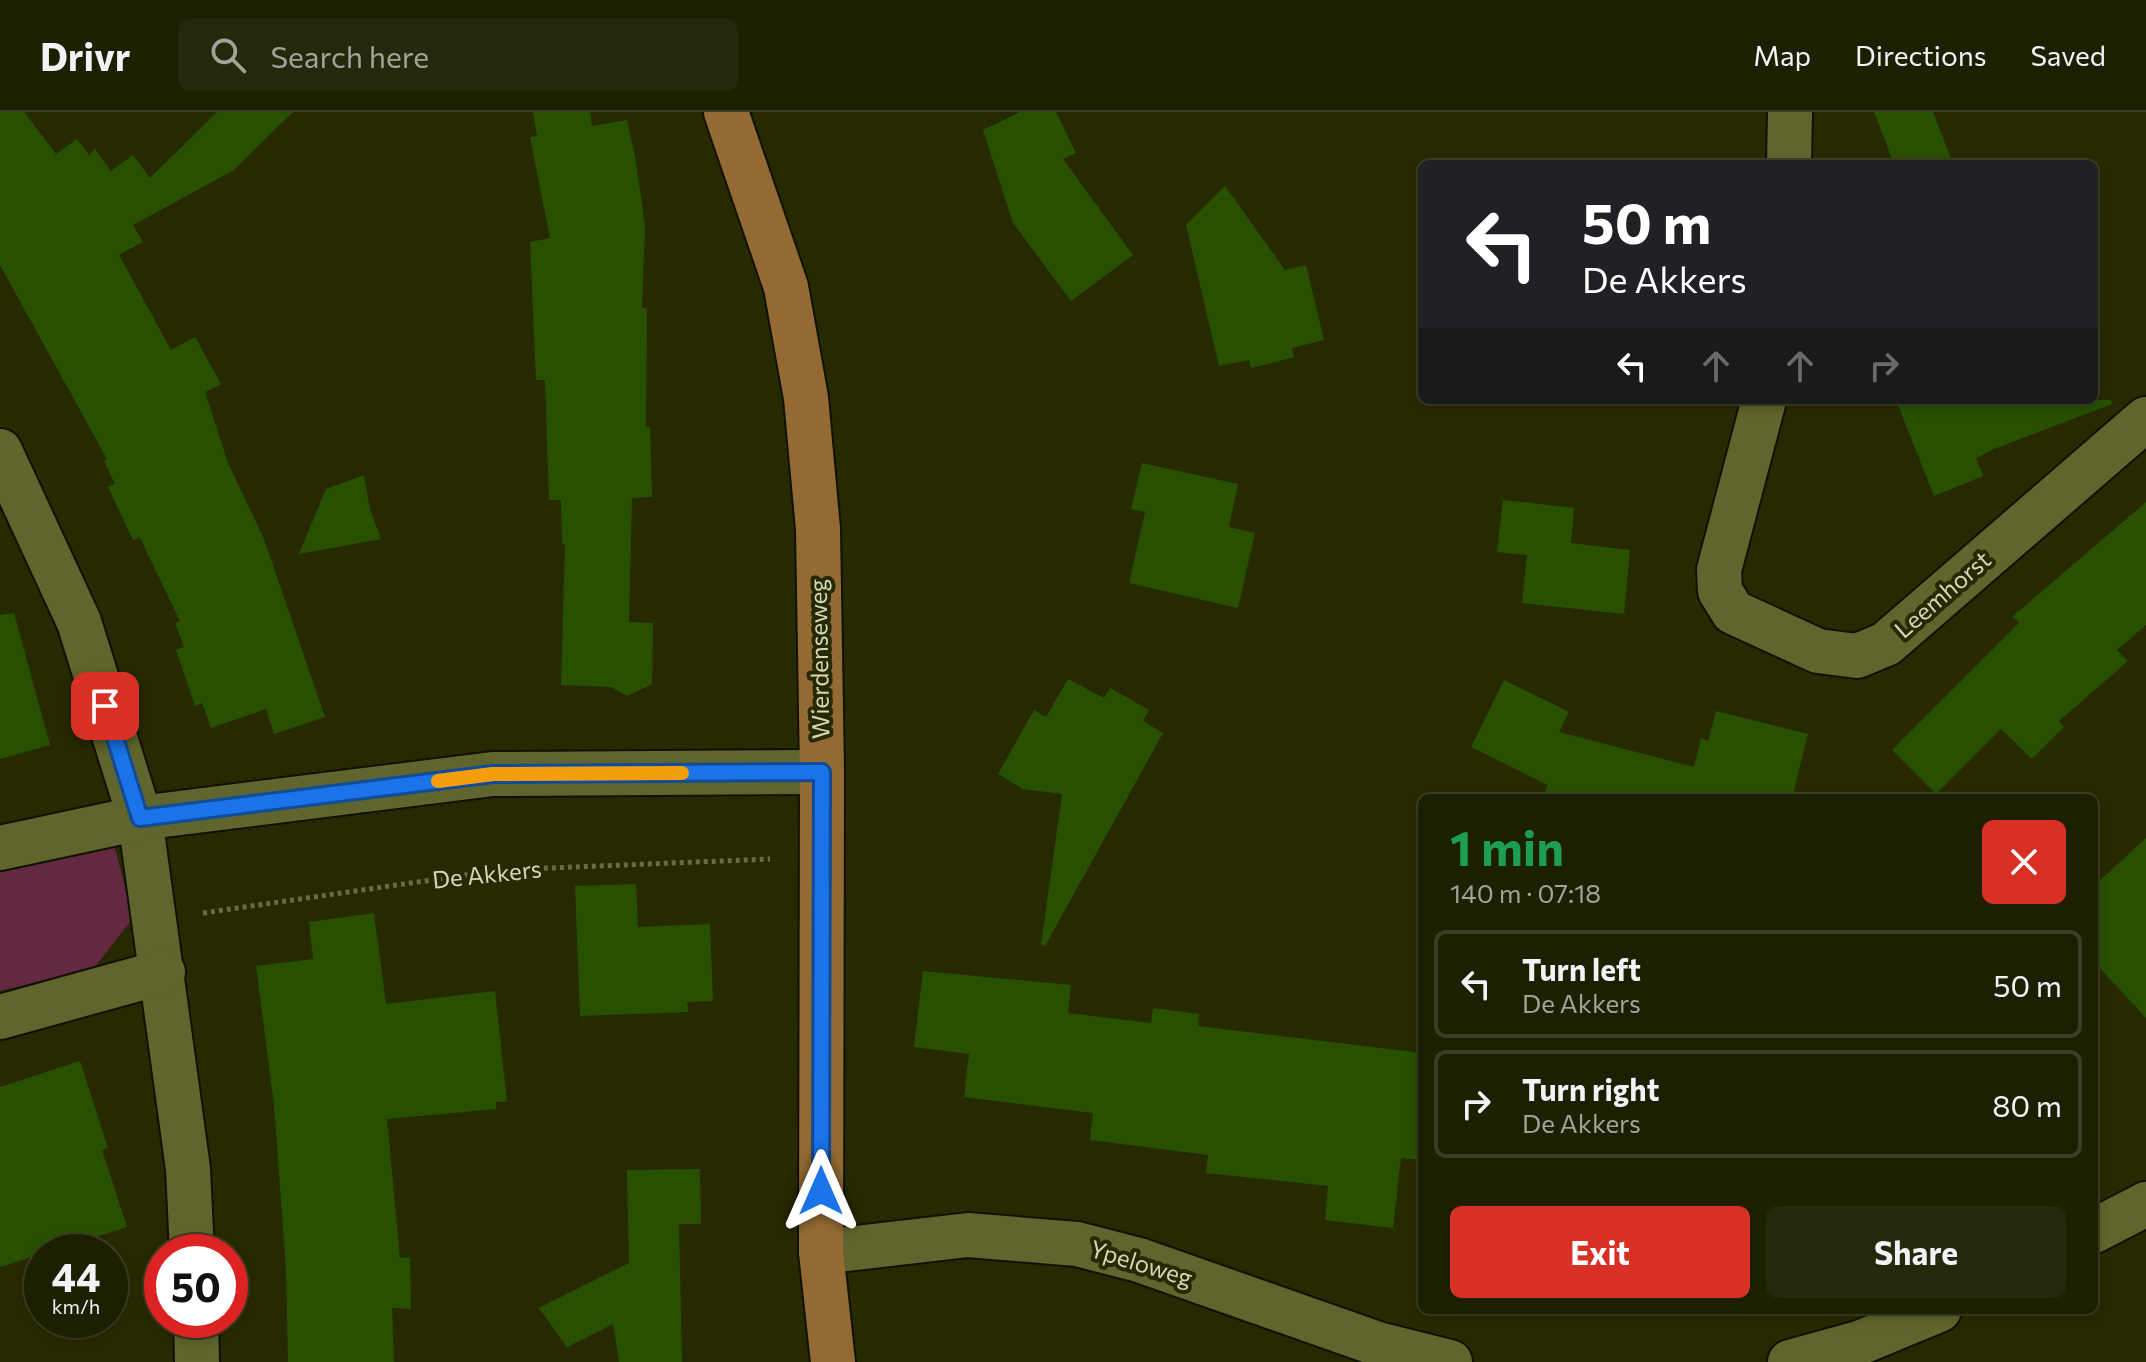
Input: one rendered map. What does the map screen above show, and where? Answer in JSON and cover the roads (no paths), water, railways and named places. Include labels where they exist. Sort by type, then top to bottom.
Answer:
[{"type":"main road","name":"Wierdenseweg","points":[[726,112],[786,287],[806,398],[818,529],[822,772],[821,1252],[833,1362]]},
{"type":"street","points":[[1789,160],[1790,112]]},
{"type":"street","name":"Leemhorst","points":[[1763,404],[1719,570],[1720,591],[1733,612],[1818,651],[1857,656],[1886,644],[2146,419]]},
{"type":"street","points":[[0,451],[79,622],[140,818],[188,1169],[191,1234]]},
{"type":"street","points":[[0,848],[140,818],[493,774],[822,772]]},
{"type":"street","points":[[0,1017],[163,972]]},
{"type":"street","points":[[2098,1229],[2146,1204]]},
{"type":"street","name":"Ypeloweg","points":[[821,1252],[968,1235],[1077,1244],[1139,1260],[1378,1344],[1450,1362]]},
{"type":"street","points":[[1790,1362],[1859,1343],[1929,1314]]},
{"type":"street","points":[[196,1338],[197,1362]]}]
